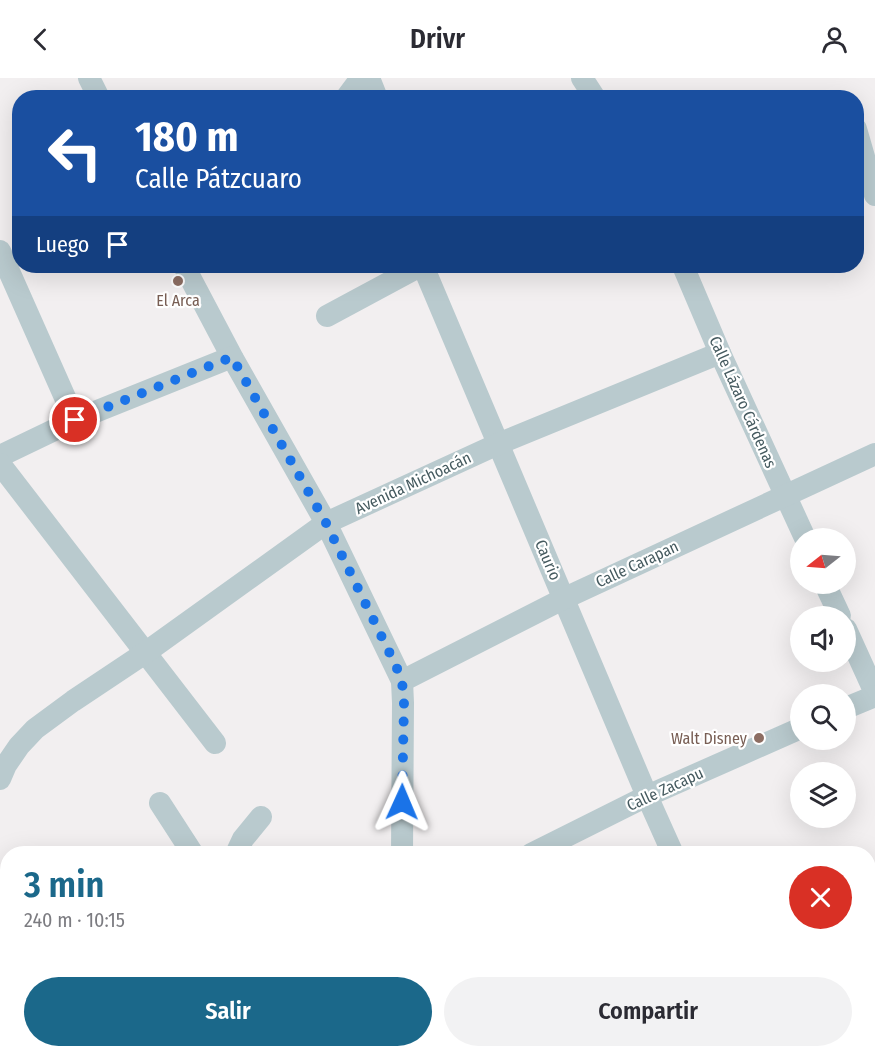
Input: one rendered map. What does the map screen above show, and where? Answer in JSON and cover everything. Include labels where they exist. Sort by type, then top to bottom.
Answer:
[{"type":"street","points":[[864,157],[875,195]]},
{"type":"street","points":[[6,257],[12,271]]},
{"type":"street","points":[[13,273],[75,420]]},
{"type":"street","points":[[187,273],[326,523],[402,681],[404,704],[402,846]]},
{"type":"street","points":[[327,316],[409,273]]},
{"type":"street","name":"Caurio","points":[[425,273],[669,846]]},
{"type":"street","name":"Calle Lázaro Cárdenas","points":[[686,273],[800,528]]},
{"type":"street","name":"Avenida Michoacán","points":[[0,779],[19,746],[35,729],[326,523],[498,444],[720,353]]},
{"type":"street","points":[[0,456],[75,420],[232,357]]},
{"type":"street","name":"Calle Carapan","points":[[402,681],[564,598],[875,454]]},
{"type":"street","points":[[0,464],[215,743]]},
{"type":"street","points":[[856,651],[875,694],[856,703]]},
{"type":"street","name":"Calle Zacapu","points":[[547,846],[647,796],[790,733]]},
{"type":"street","points":[[160,803],[188,846]]},
{"type":"street","points":[[240,846],[261,817]]},
{"type":"place","name":"El Arca","points":[[178,281]]},
{"type":"place","name":"Walt Disney","points":[[759,738]]},
{"type":"route","points":[[75,420],[232,357],[326,523],[402,681],[404,704],[402,802]]}]
